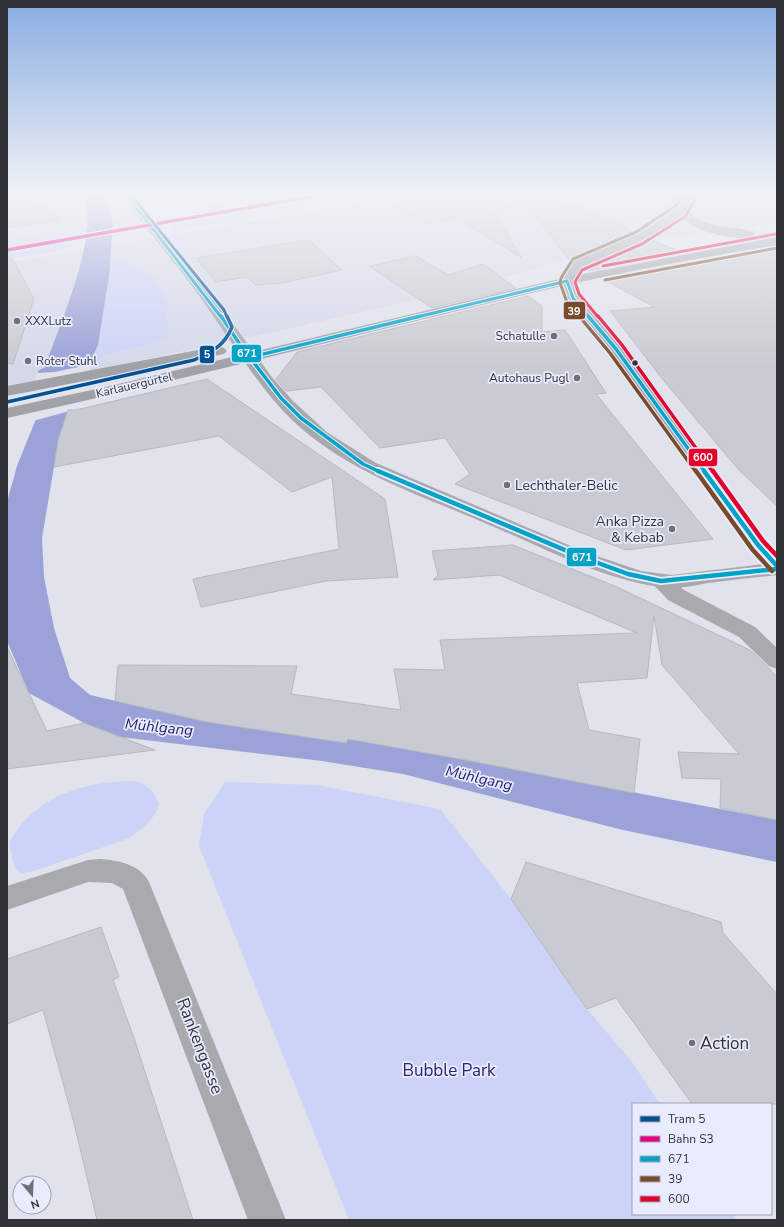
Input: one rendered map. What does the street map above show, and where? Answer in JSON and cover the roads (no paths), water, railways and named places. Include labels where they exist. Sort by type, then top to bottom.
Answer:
[{"type":"main road","points":[[171,251],[214,306],[281,398],[301,418],[363,464],[398,481],[498,521],[605,567],[661,581],[684,580],[777,569]]},
{"type":"main road","points":[[607,251],[577,264],[567,281],[573,298],[616,349],[758,545],[777,566]]},
{"type":"main road","points":[[546,271],[650,251]]},
{"type":"main road","name":"Karlauergürtel","points":[[7,391],[32,388],[92,375],[246,351],[567,281],[720,251]]},
{"type":"main road","name":"Karlauergürtel","points":[[7,413],[85,396],[477,288]]},
{"type":"street","points":[[661,581],[676,595],[747,632],[777,661]]},
{"type":"street","name":"Rankengasse","points":[[7,898],[88,871],[105,869],[127,876],[135,882],[266,1220]]},
{"type":"water","name":"Mühlgang","points":[[84,251],[111,251],[109,276],[98,345],[68,411],[59,437],[42,538],[44,577],[54,628],[70,678],[90,695],[209,722],[348,739],[466,760],[777,820],[777,862],[623,830],[403,774],[322,761],[120,737],[84,723],[29,693],[7,641],[7,502],[17,466],[36,419],[38,371],[45,367],[68,305]]},
{"type":"tram line","name":"5","points":[[7,402],[194,360],[206,355],[222,344],[232,327],[224,310],[176,251]]},
{"type":"place","name":"XXXLutz","points":[[17,321]]},
{"type":"place","name":"Schatulle","points":[[554,336]]},
{"type":"place","name":"Roter Stuhl","points":[[28,361]]},
{"type":"place","name":"Autohaus Pugl","points":[[577,378]]},
{"type":"place","name":"Lechthaler-Belic","points":[[507,485]]},
{"type":"place","name":"Anka Pizza & Kebab","points":[[672,529]]},
{"type":"place","name":"Action","points":[[692,1043]]},
{"type":"park label","name":"Bubble Park","points":[[449,1070]]}]
